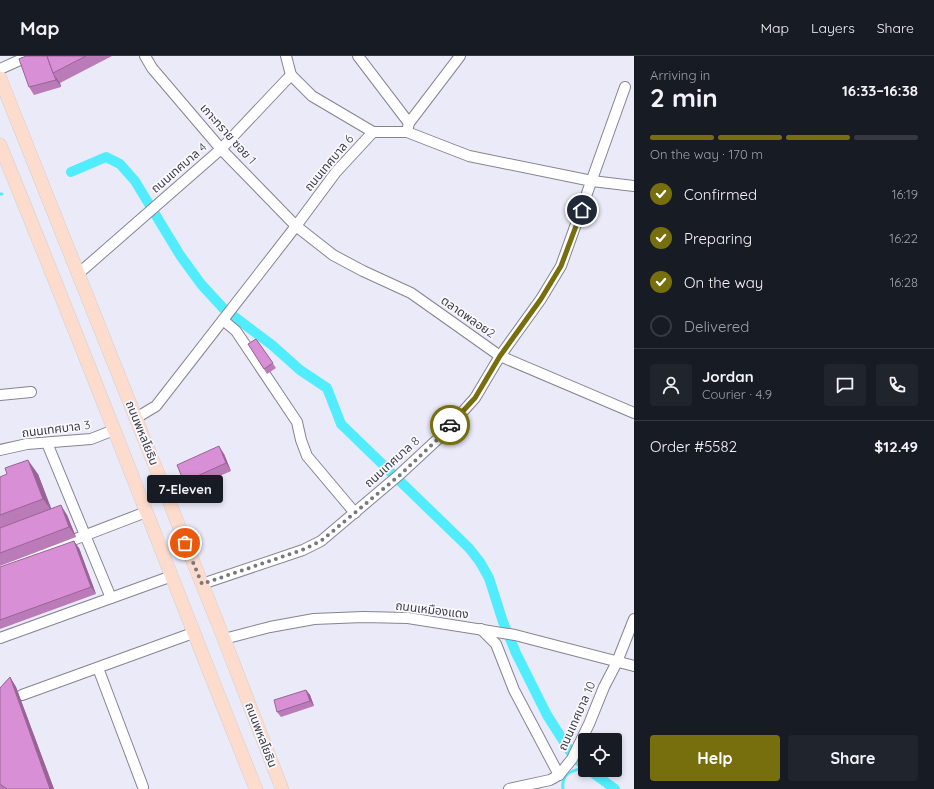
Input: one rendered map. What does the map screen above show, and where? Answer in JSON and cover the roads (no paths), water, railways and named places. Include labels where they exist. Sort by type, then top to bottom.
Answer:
[{"type":"main road","name":"ถนนพหลโยธิน","points":[[0,78],[224,639],[282,789]]},
{"type":"main road","name":"ถนนพหลโยธิน","points":[[0,145],[65,304],[193,633],[256,789]]},
{"type":"main road","points":[[65,304],[87,297]]},
{"type":"street","points":[[0,69],[29,56]]},
{"type":"street","name":"เกาะทราย ซอย 1","points":[[145,56],[152,68],[221,148],[296,226]]},
{"type":"street","points":[[286,56],[291,75],[312,96],[373,132],[408,127],[456,58]]},
{"type":"street","points":[[358,56],[408,127],[469,156],[592,181],[634,186]]},
{"type":"street","name":"ถนนเทศบาล 4","points":[[78,274],[221,148],[291,75]]},
{"type":"street","name":"ถนนเทศบาล 8","points":[[202,584],[302,550],[321,541],[400,475],[440,437],[475,398],[500,356],[541,299],[561,266],[625,87]]},
{"type":"street","name":"ถนนเทศบาล 6","points":[[136,418],[156,406],[223,320],[234,303],[296,226],[336,172],[373,132]]},
{"type":"street","name":"ตลาดพลอย2","points":[[296,226],[333,255],[363,271],[411,293],[500,356],[634,413]]},
{"type":"street","points":[[223,320],[236,331],[297,422],[301,440],[308,456],[355,513]]},
{"type":"street","points":[[0,395],[31,392]]},
{"type":"street","name":"ถนนเทศบาล 3","points":[[0,450],[27,444],[90,440],[114,430]]},
{"type":"street","points":[[47,443],[84,536],[111,598]]},
{"type":"street","points":[[0,568],[146,512]]},
{"type":"street","points":[[0,638],[172,576]]},
{"type":"street","name":"ถนนเหมืองแดง","points":[[224,639],[270,627],[314,619],[363,617],[408,618],[514,635],[634,666]]},
{"type":"street","name":"ถนนเทศบาล 10","points":[[509,789],[550,780],[562,771],[572,759],[589,724],[604,686],[617,662],[634,619]]},
{"type":"street","points":[[485,630],[496,644],[514,690],[562,771]]},
{"type":"street","points":[[22,695],[193,633]]},
{"type":"street","points":[[98,668],[142,787]]},
{"type":"waterway","points":[[71,172],[106,157],[120,164],[135,181],[180,255],[201,284],[223,308],[272,345],[300,370],[327,388],[341,424],[469,548],[480,562],[489,578],[503,622],[516,653],[547,715],[573,756],[578,760]]},
{"type":"waterway","points":[[563,789],[564,779],[566,776],[578,770]]},
{"type":"waterway","points":[[599,777],[615,789]]},
{"type":"place","name":"7-Eleven","points":[[185,543]]}]
